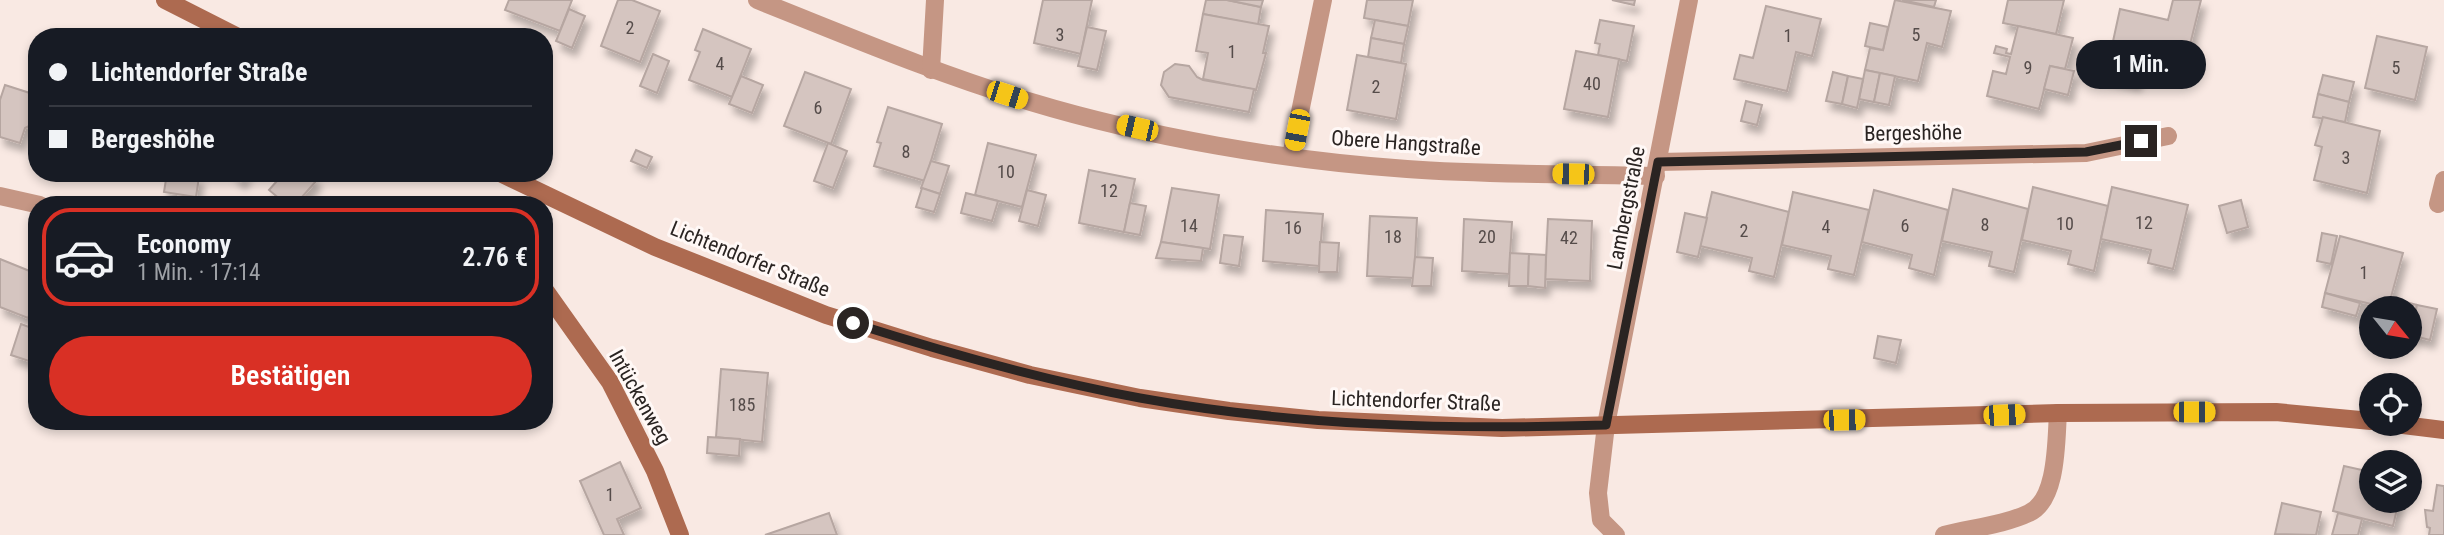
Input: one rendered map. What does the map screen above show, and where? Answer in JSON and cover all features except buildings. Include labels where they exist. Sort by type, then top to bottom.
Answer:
[{"type":"main road","points":[[165,0],[220,28]]},
{"type":"main road","name":"Lichtendorfer Straße","points":[[513,182],[533,196]]},
{"type":"main road","name":"Lichtendorfer Straße","points":[[553,206],[726,277],[814,310],[932,348],[1058,380],[1153,400],[1318,420],[1502,428],[2058,413],[2276,412],[2359,420]]},
{"type":"main road","name":"Intückenweg","points":[[553,302],[610,382],[655,471],[680,535]]},
{"type":"main road","points":[[2422,427],[2444,430]]},
{"type":"street","name":"Obere Hangstraße","points":[[757,0],[931,70],[1033,103],[1163,134],[1292,156],[1407,169],[1657,169]]},
{"type":"street","points":[[931,70],[935,0]]},
{"type":"street","points":[[1292,156],[1322,0]]},
{"type":"street","name":"Lambergstraße","points":[[1616,535],[1601,520],[1598,494],[1606,425],[1689,0]]},
{"type":"street","name":"Bergeshöhe","points":[[1657,169],[2086,152],[2168,136]]},
{"type":"street","points":[[2438,204],[2444,180]]},
{"type":"street","points":[[0,196],[28,202]]},
{"type":"street","points":[[1944,535],[2031,513],[2047,492],[2055,465],[2058,413]]},
{"type":"route","points":[[853,323],[932,348],[1030,374],[1140,398],[1229,411],[1413,426],[1502,428],[1606,425],[1658,162],[2086,152],[2141,141]]}]
